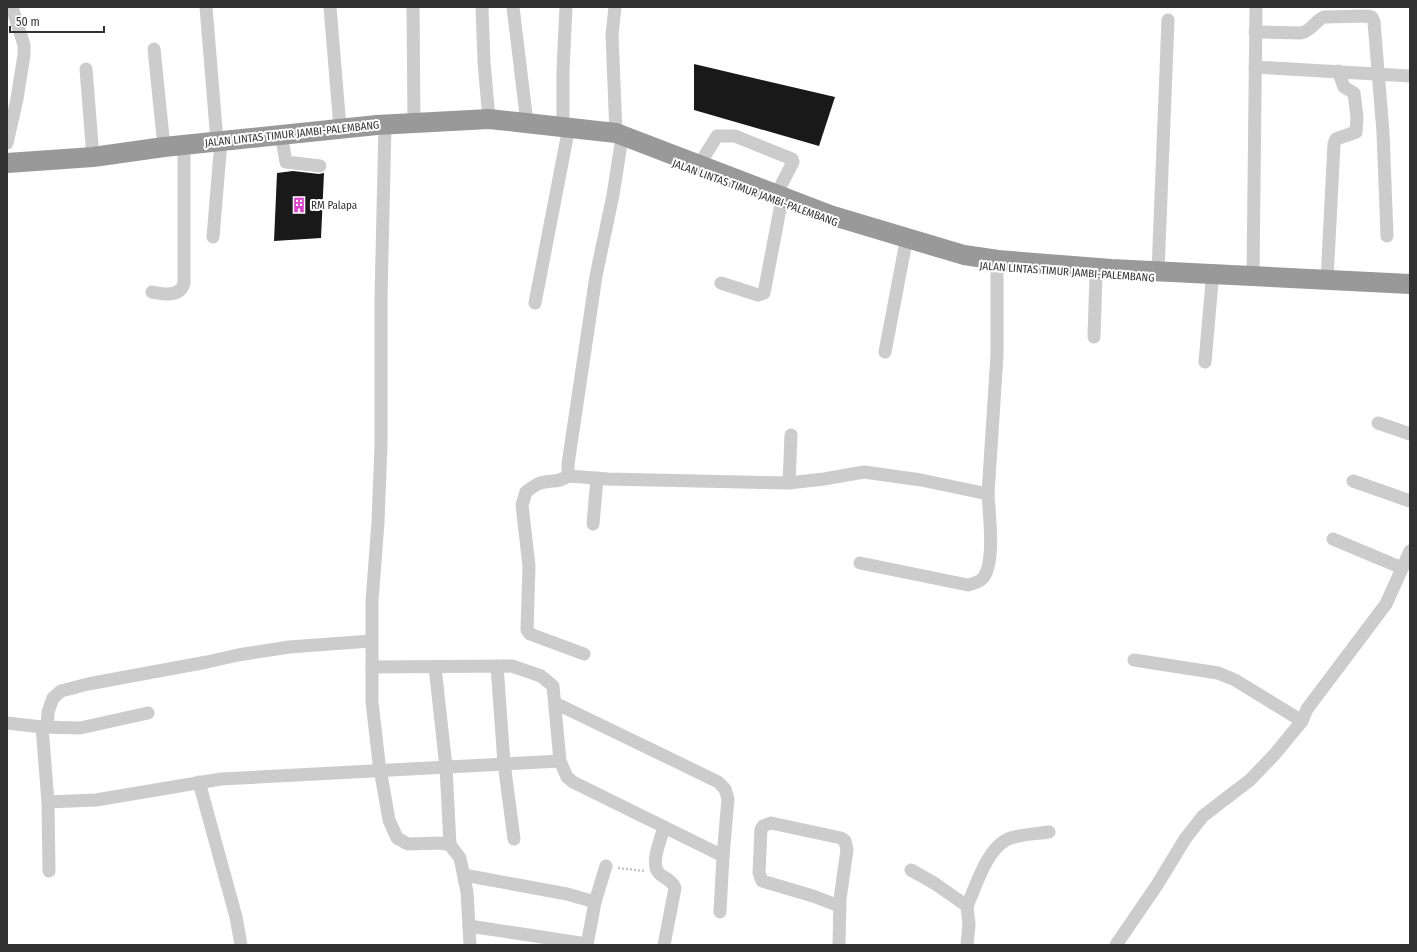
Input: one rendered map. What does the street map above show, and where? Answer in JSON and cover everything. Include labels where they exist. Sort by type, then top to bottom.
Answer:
[{"type":"highway","name":"JALAN LINTAS TIMUR JAMBI-PALEMBANG","points":[[7,163],[93,157],[164,147],[281,134],[414,122],[489,120],[527,123],[570,127],[619,139],[699,165],[779,199],[886,234],[964,255],[1013,261],[1158,272],[1410,284]]},
{"type":"highway","name":"JALAN LINTAS TIMUR JAMBI-PALEMBANG","points":[[619,139],[905,247],[964,264],[997,268],[1096,275],[1410,291]]},
{"type":"street","points":[[7,143],[17,99],[24,55],[24,45],[12,7]]},
{"type":"street","points":[[206,7],[219,141],[213,237]]},
{"type":"street","points":[[330,7],[340,128]]},
{"type":"street","points":[[413,7],[414,122]]},
{"type":"street","points":[[482,7],[484,62],[489,120]]},
{"type":"street","points":[[513,7],[527,123]]},
{"type":"street","points":[[535,303],[570,127],[564,32],[566,7]]},
{"type":"street","points":[[568,476],[568,464],[596,276],[613,195],[619,139],[612,35],[615,7]]},
{"type":"street","points":[[1253,276],[1256,7]]},
{"type":"street","points":[[1256,32],[1307,32],[1319,19],[1324,17],[1368,16],[1372,18],[1374,22],[1383,132],[1388,236]]},
{"type":"street","points":[[1158,272],[1168,20]]},
{"type":"street","points":[[154,49],[164,147]]},
{"type":"street","points":[[1255,67],[1410,76]]},
{"type":"street","points":[[86,69],[93,157]]},
{"type":"street","points":[[1328,280],[1334,144],[1336,139],[1356,132],[1357,126],[1354,93],[1344,87],[1338,71]]},
{"type":"street","points":[[385,125],[381,298],[380,452],[378,522],[372,601],[371,641],[372,702],[389,820],[397,838],[408,844],[440,843],[450,845]]},
{"type":"street","points":[[281,134],[286,162],[320,166]]},
{"type":"street","points":[[699,165],[717,136],[728,134],[792,159],[793,162],[779,199],[764,293],[761,296],[720,283]]},
{"type":"street","points":[[152,292],[166,294],[179,292],[184,283],[184,145]]},
{"type":"street","points":[[885,352],[905,247]]},
{"type":"street","points":[[860,563],[968,585],[982,580],[989,568],[988,494],[997,355],[997,268]]},
{"type":"street","points":[[1094,336],[1096,275]]},
{"type":"street","points":[[1205,362],[1212,282]]},
{"type":"street","points":[[1378,423],[1410,434]]},
{"type":"street","points":[[789,483],[791,435]]},
{"type":"street","points":[[584,654],[530,634],[527,630],[529,566],[522,505],[526,492],[539,484],[561,481],[568,476],[789,483],[864,472],[921,480],[988,494]]},
{"type":"street","points":[[593,524],[597,478]]},
{"type":"street","points":[[1354,481],[1410,501]]},
{"type":"street","points":[[1334,539],[1402,568]]},
{"type":"street","points":[[1116,945],[1158,885],[1185,839],[1203,816],[1250,780],[1274,755],[1302,721],[1307,709],[1386,604],[1410,550]]},
{"type":"street","points":[[49,870],[48,802],[44,727],[53,698],[61,691],[96,682],[246,654],[290,647],[371,641]]},
{"type":"street","points":[[1134,660],[1218,673],[1235,680],[1302,721]]},
{"type":"street","points":[[497,666],[504,763],[514,840]]},
{"type":"street","points":[[372,667],[512,666],[541,676],[554,686],[554,702],[560,761],[567,777],[573,782],[722,856]]},
{"type":"street","points":[[435,667],[446,767],[450,845],[460,858],[464,875],[467,892],[470,945]]},
{"type":"street","points":[[554,702],[718,782],[725,789],[728,799],[722,856],[720,912]]},
{"type":"street","points":[[7,723],[44,727],[80,728],[148,712]]},
{"type":"street","points":[[48,802],[96,800],[200,782],[381,770],[560,761]]},
{"type":"street","points":[[200,782],[236,917],[241,945]]},
{"type":"street","points":[[839,945],[840,906],[847,850],[845,841],[841,838],[771,823],[763,826],[761,829],[759,873],[762,881],[813,896],[840,906]]},
{"type":"street","points":[[664,828],[655,863],[656,870],[672,882],[675,888],[664,945]]},
{"type":"street","points":[[967,945],[969,926],[968,906],[991,854],[997,846],[1007,839],[1049,832]]},
{"type":"street","points":[[469,926],[587,945],[595,902],[606,866]]},
{"type":"street","points":[[911,870],[934,883],[947,894],[968,906]]},
{"type":"street","points":[[464,875],[567,894],[595,902]]},
{"type":"path","points":[[606,866],[633,870],[656,870]]},
{"type":"building","points":[[694,64],[835,97],[819,146],[694,110]]},
{"type":"building","name":"RM Palapa","points":[[293,171],[319,174],[324,173],[321,238],[274,241],[277,173]]},
{"type":"place","name":"RM Palapa","points":[[299,205]]}]
